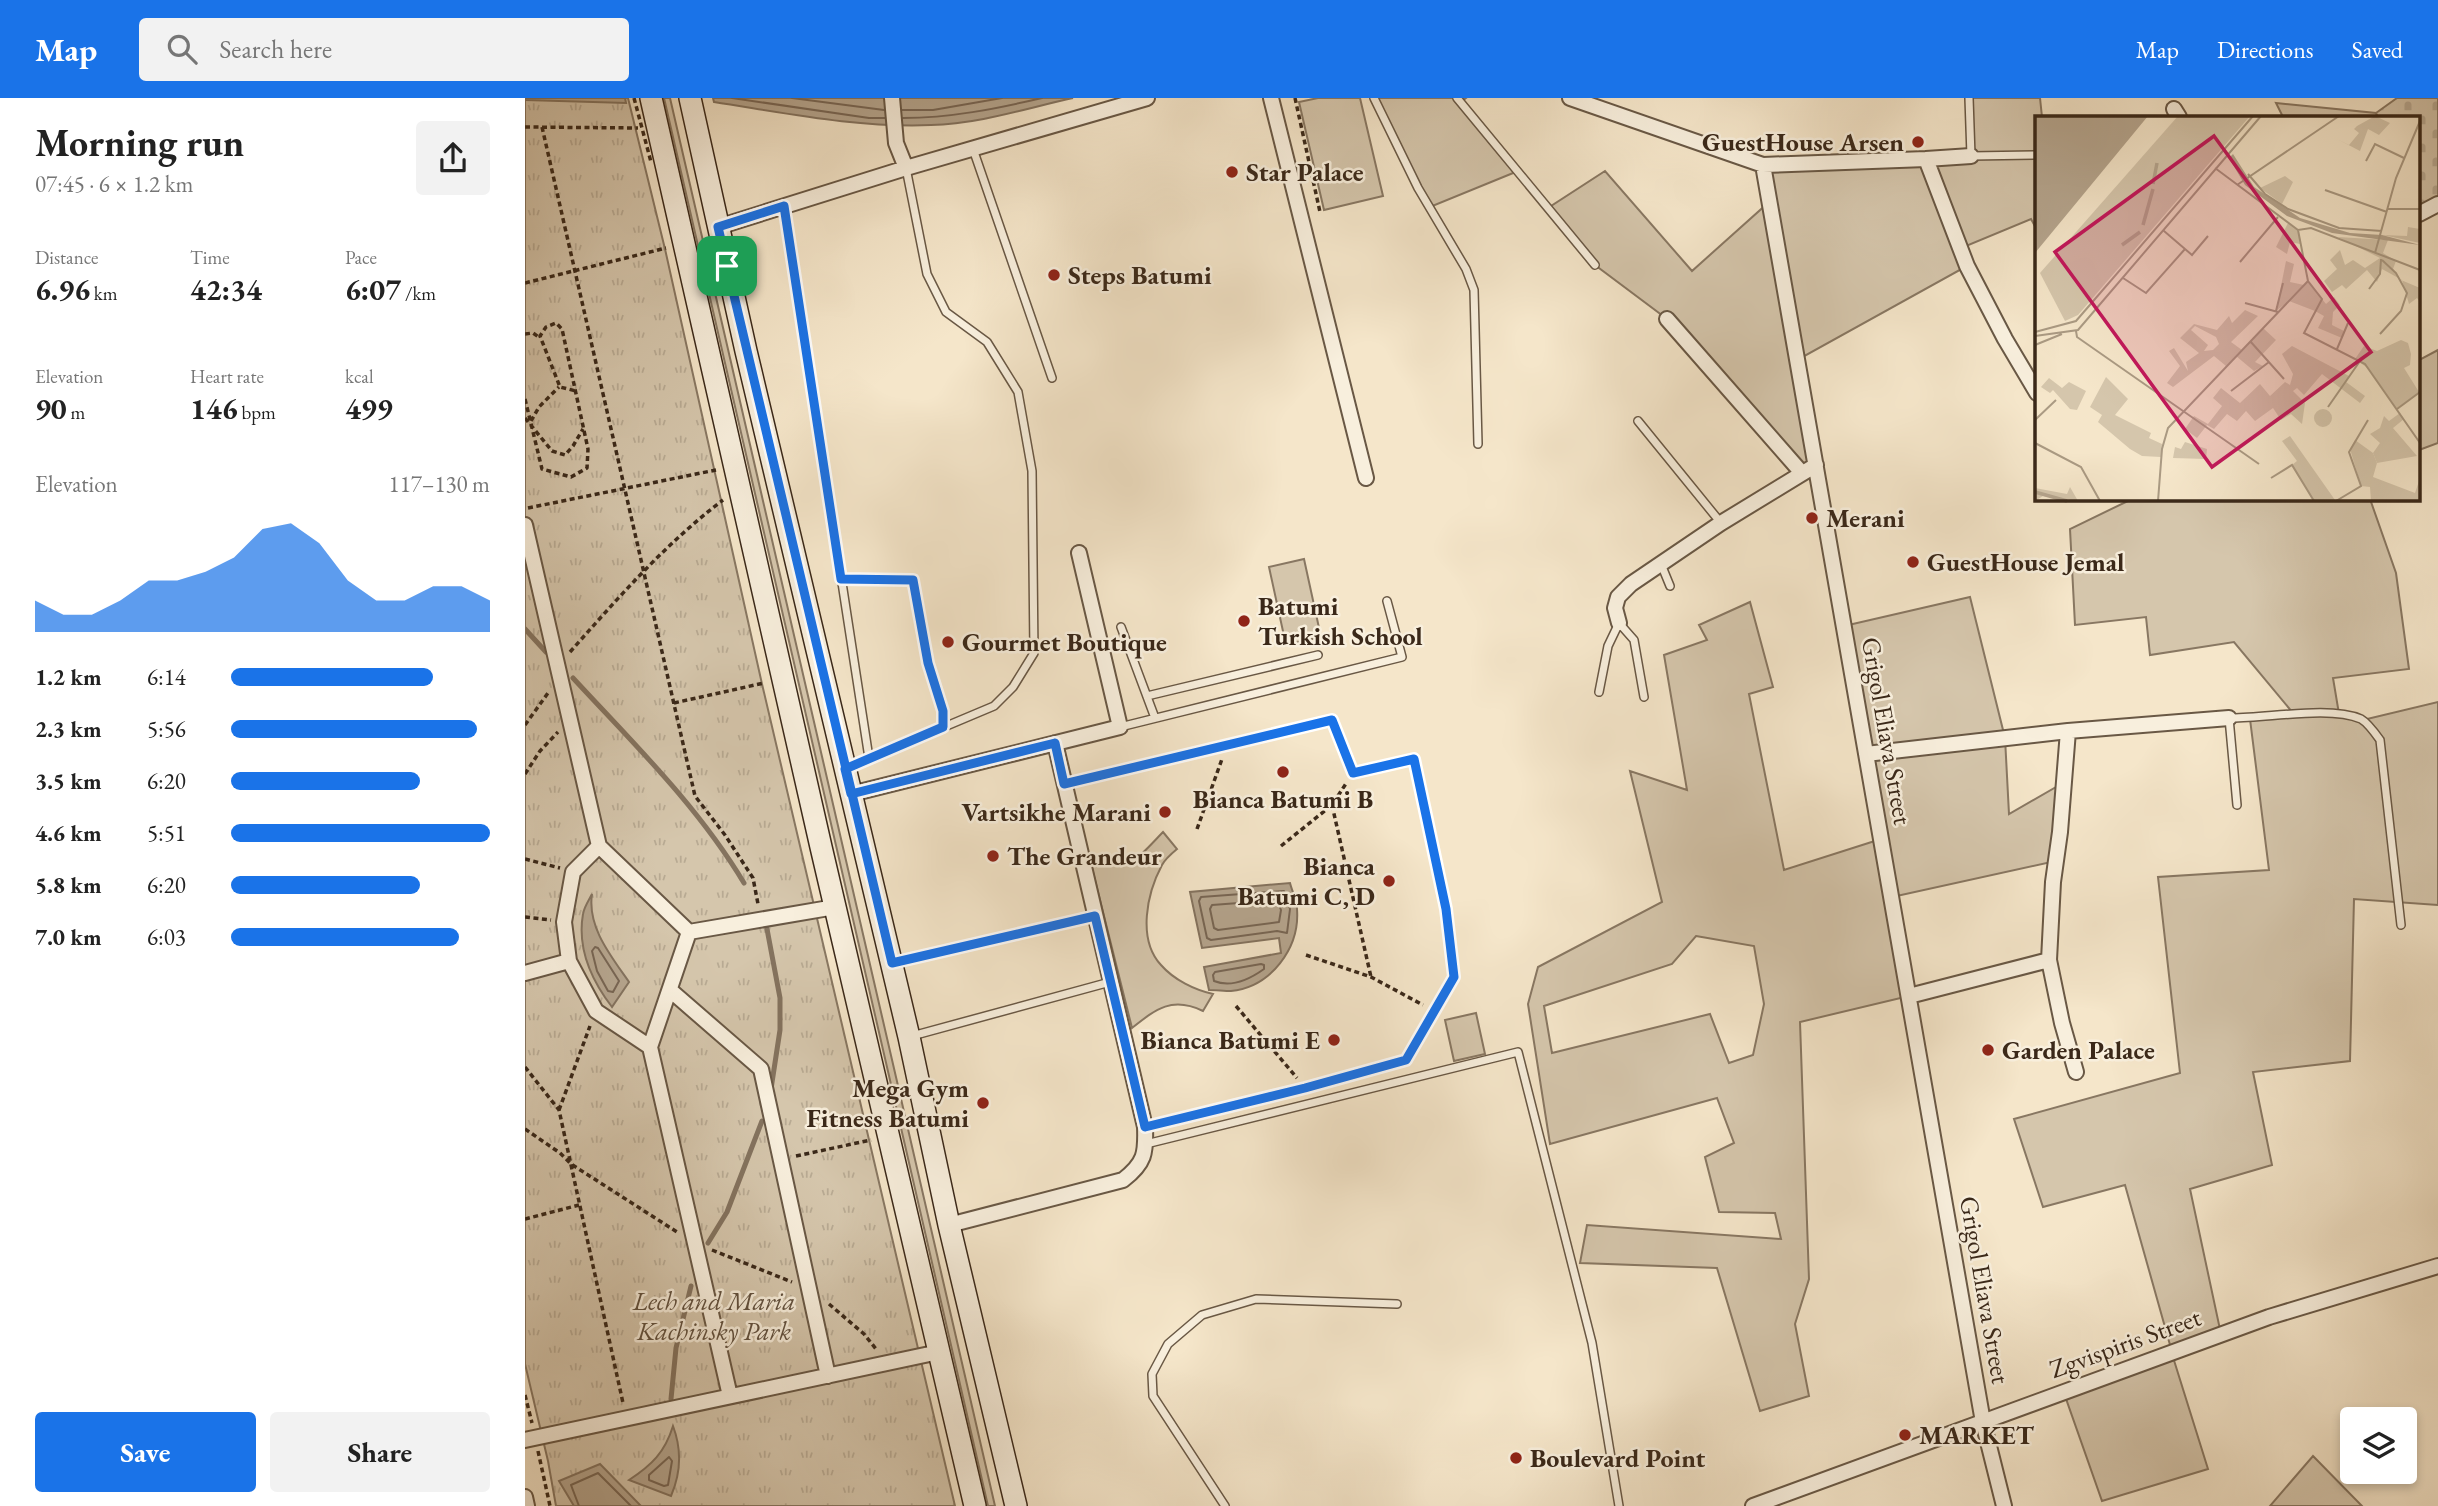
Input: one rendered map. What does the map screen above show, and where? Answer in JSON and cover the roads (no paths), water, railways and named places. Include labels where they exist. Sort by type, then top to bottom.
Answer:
[{"type":"main road","points":[[651,98],[650,129],[685,244],[835,907],[975,1506]]},
{"type":"main road","points":[[690,98],[1016,1506]]},
{"type":"street","points":[[892,98],[896,143],[905,168]]},
{"type":"street","points":[[718,227],[905,168],[1147,98]]},
{"type":"street","points":[[1272,98],[1366,478]]},
{"type":"street","points":[[1570,98],[1763,166],[1971,156]]},
{"type":"street","points":[[1926,159],[1967,266],[2035,390]]},
{"type":"street","name":"Grigol Eliava Street","points":[[1763,166],[1983,1422],[2004,1506]]},
{"type":"street","points":[[2421,213],[2438,204]]},
{"type":"street","points":[[1667,319],[1801,473]]},
{"type":"street","points":[[1619,623],[1615,608],[1618,597],[1631,583],[1721,523],[1816,465]]},
{"type":"street","points":[[525,525],[599,846],[689,932]]},
{"type":"street","points":[[851,794],[1120,727],[1079,553]]},
{"type":"street","points":[[1866,754],[2068,731],[2229,719]]},
{"type":"street","points":[[2068,731],[2053,882],[2049,960],[2075,1072]]},
{"type":"street","points":[[949,1225],[1123,1180],[1136,1169],[1146,1153],[1145,1127],[1055,743]]},
{"type":"street","points":[[599,846],[573,872],[563,922],[569,961],[596,1011],[650,1047]]},
{"type":"street","points":[[689,932],[835,907]]},
{"type":"street","points":[[689,932],[650,1047],[730,1396]]},
{"type":"street","points":[[1909,996],[2049,960]]},
{"type":"street","points":[[525,973],[569,961]]},
{"type":"street","points":[[670,990],[761,1069],[828,1376]]},
{"type":"street","name":"Zgvispiris Street","points":[[1753,1506],[2270,1317],[2438,1266]]},
{"type":"street","points":[[525,1440],[939,1352]]},
{"type":"street","points":[[525,1497],[527,1506]]},
{"type":"lane","points":[[1374,98],[1418,188],[1467,269],[1475,290],[1478,444]]},
{"type":"lane","points":[[1457,98],[1595,265]]},
{"type":"lane","points":[[1969,98],[1971,156],[2035,155]]},
{"type":"lane","points":[[973,149],[1052,378]]},
{"type":"lane","points":[[845,769],[994,706],[1013,687],[1034,653],[1032,471],[1018,392],[987,342],[946,312],[927,274],[905,168]]},
{"type":"lane","points":[[784,206],[869,758]]},
{"type":"lane","points":[[1638,421],[1721,523]]},
{"type":"lane","points":[[1661,563],[1670,586]]},
{"type":"lane","points":[[841,579],[913,580],[928,663],[943,711],[943,727]]},
{"type":"lane","points":[[1120,727],[1402,657],[1387,601]]},
{"type":"lane","points":[[1599,692],[1608,646],[1619,623],[1634,640],[1644,696]]},
{"type":"lane","points":[[1121,627],[1155,718]]},
{"type":"lane","points":[[1147,696],[1318,655]]},
{"type":"lane","points":[[2237,805],[2229,719],[2339,714],[2363,720],[2380,740],[2401,925]]},
{"type":"lane","points":[[1064,784],[1332,720],[1353,773],[1414,759],[1446,909],[1454,977],[1406,1060],[1145,1127]]},
{"type":"lane","points":[[892,963],[1095,916]]},
{"type":"lane","points":[[909,1037],[1111,982]]},
{"type":"lane","points":[[1146,1144],[1518,1052],[1592,1343],[1619,1506]]},
{"type":"lane","points":[[1225,1506],[1153,1396],[1152,1374],[1168,1344],[1202,1315],[1256,1299],[1397,1304]]},
{"type":"water","points":[[625,98],[626,103],[525,100]]},
{"type":"water","points":[[713,98],[1073,98],[967,122],[904,125],[795,115],[714,102]]},
{"type":"water","points":[[1290,883],[1297,906],[1297,924],[1294,938],[1280,963],[1259,982],[1245,988],[1231,991],[1209,990],[1204,967],[1281,953],[1279,938],[1202,948],[1190,892]]},
{"type":"water","points":[[592,894],[593,918],[602,941],[629,982],[612,1007],[592,975],[584,952],[583,914]]},
{"type":"water","points":[[673,1426],[679,1461],[671,1496],[629,1480],[657,1457]]},
{"type":"water","points":[[600,1464],[641,1506],[574,1506],[559,1481]]},
{"type":"waterway","points":[[525,629],[546,652]]},
{"type":"waterway","points":[[573,678],[685,801],[744,883]]},
{"type":"waterway","points":[[767,929],[780,998],[780,1030],[771,1089]]},
{"type":"waterway","points":[[708,1243],[727,1212],[762,1121]]},
{"type":"waterway","points":[[671,1399],[676,1348],[691,1286]]},
{"type":"place","name":"GuestHouse Arsen","points":[[1918,142]]},
{"type":"place","name":"Star Palace","points":[[1232,172]]},
{"type":"place","name":"Steps Batumi","points":[[1054,275]]},
{"type":"place","name":"Merani","points":[[1812,518]]},
{"type":"place","name":"GuestHouse Jemal","points":[[1913,562]]},
{"type":"place","name":"Batumi Turkish School","points":[[1244,621]]},
{"type":"place","name":"Gourmet Boutique","points":[[948,642]]},
{"type":"place","name":"Bianca Batumi B","points":[[1283,772]]},
{"type":"place","name":"Vartsikhe Marani","points":[[1165,812]]},
{"type":"place","name":"The Grandeur","points":[[993,856]]},
{"type":"place","name":"Bianca Batumi C, D","points":[[1389,881]]},
{"type":"place","name":"Bianca Batumi E","points":[[1334,1040]]},
{"type":"place","name":"Garden Palace","points":[[1988,1050]]},
{"type":"place","name":"Mega Gym Fitness Batumi","points":[[983,1103]]},
{"type":"place","name":"MARKET","points":[[1905,1435]]},
{"type":"place","name":"Boulevard Point","points":[[1516,1458]]},
{"type":"park label","name":"Lech and Maria Kachinsky Park","points":[[714,1316]]}]
